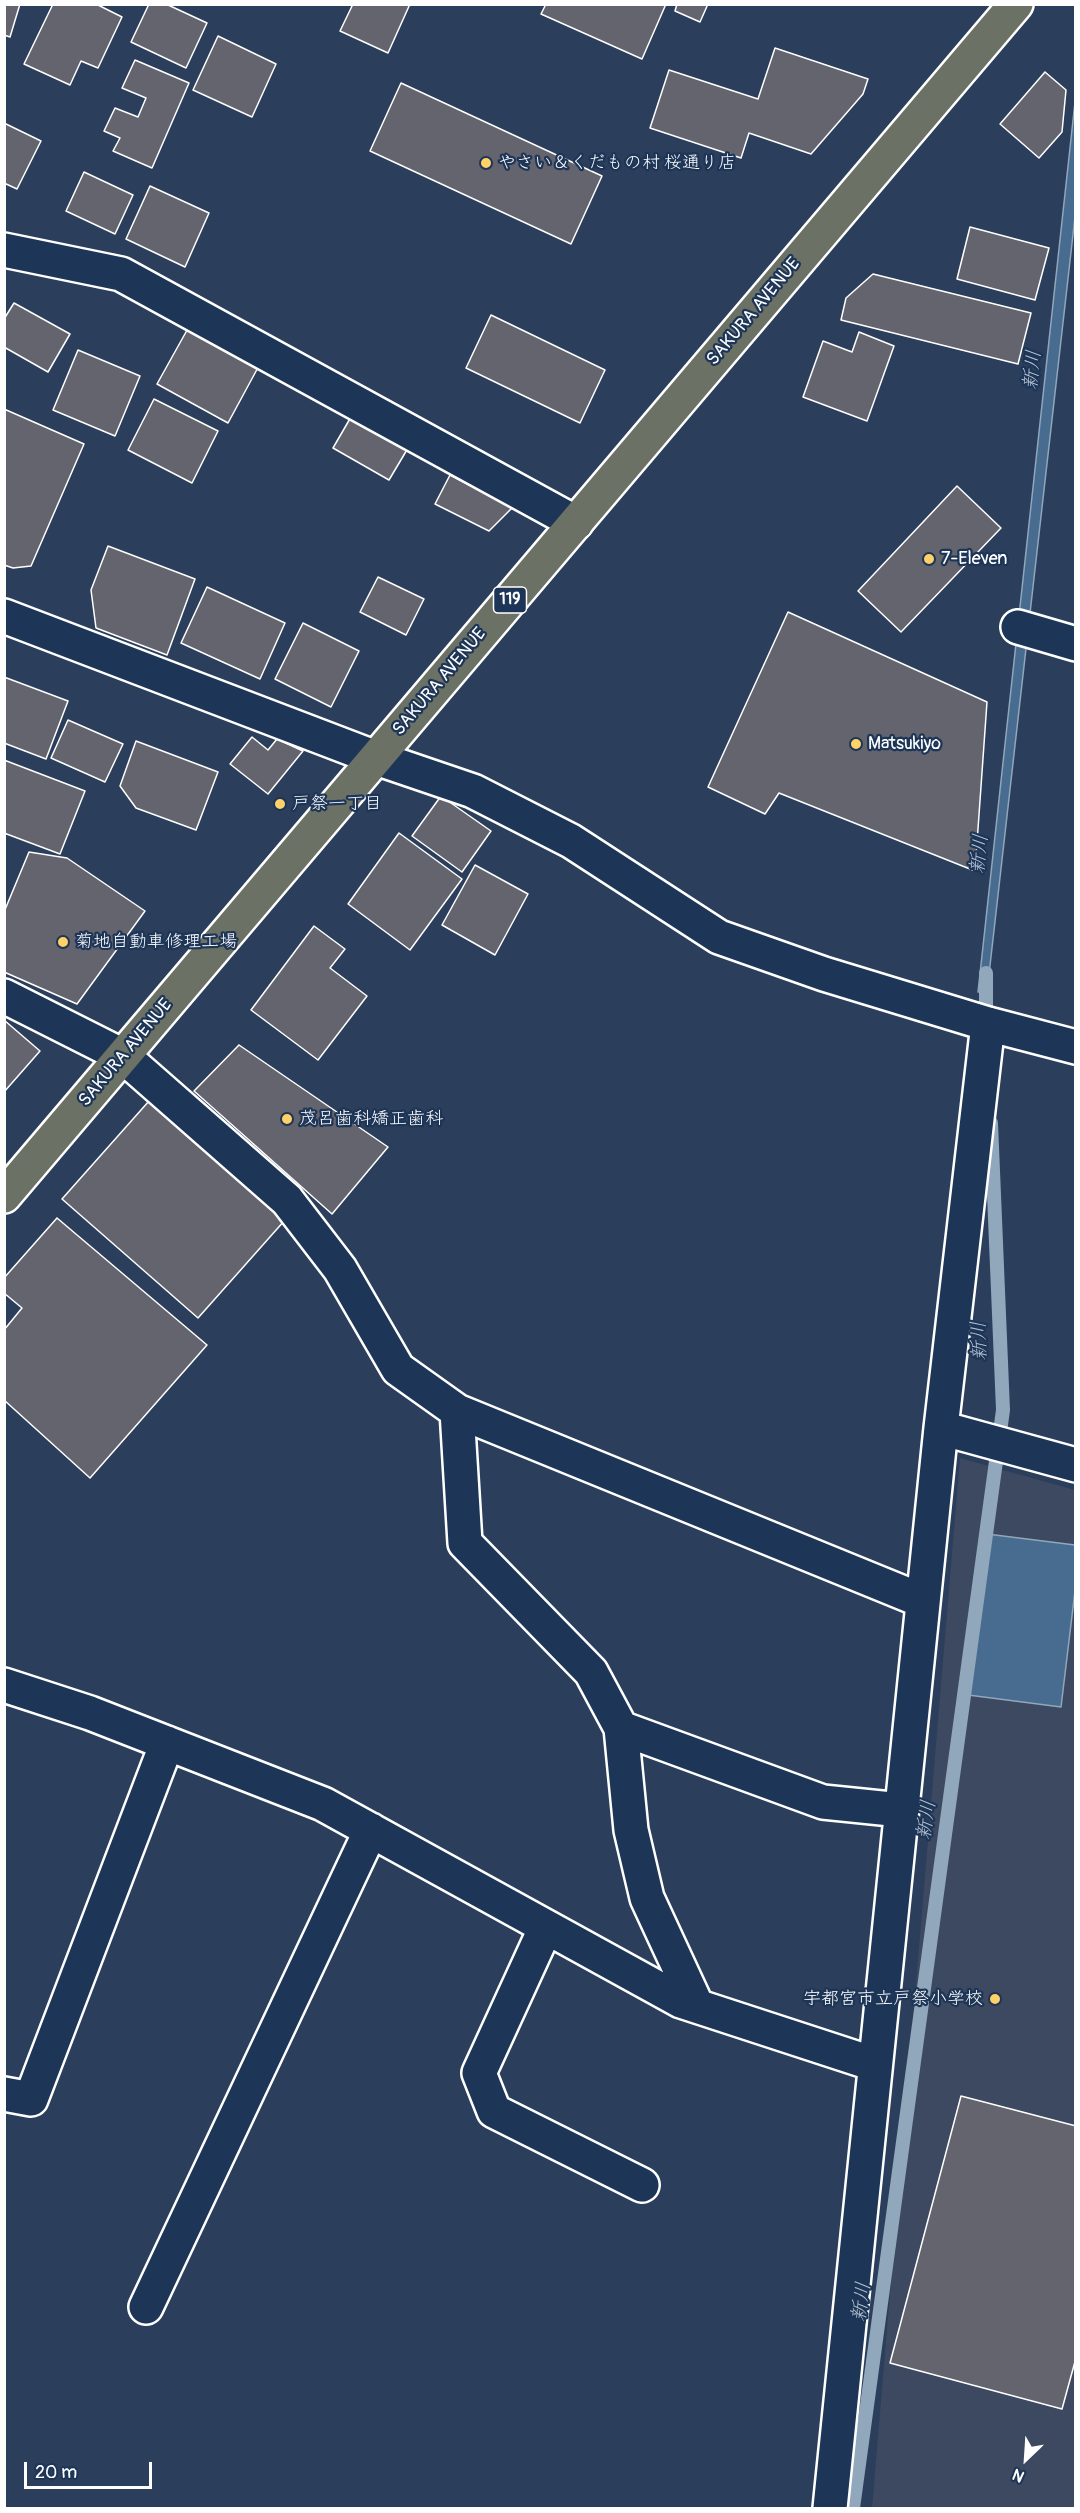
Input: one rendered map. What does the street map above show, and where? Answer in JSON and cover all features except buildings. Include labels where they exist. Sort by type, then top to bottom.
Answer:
[{"type":"highway","name":"SAKURA AVENUE","points":[[4,1196],[1016,4]]},
{"type":"street","points":[[4,250],[121,274],[576,523]]},
{"type":"street","points":[[4,616],[376,758],[473,791],[571,841],[719,938],[824,974],[988,1024],[1076,1047]]},
{"type":"street","points":[[1018,627],[1076,644]]},
{"type":"street","points":[[4,996],[123,1056],[287,1200],[340,1269],[398,1369],[456,1411],[923,1601]]},
{"type":"street","points":[[830,2508],[941,1428],[988,1024]]},
{"type":"street","points":[[456,1411],[465,1543],[591,1672],[621,1728],[631,1830],[647,1898],[697,2006]]},
{"type":"street","points":[[941,1428],[1076,1465]]},
{"type":"street","points":[[4,1685],[90,1713],[323,1804],[681,2001],[874,2064]]},
{"type":"street","points":[[621,1728],[823,1802],[901,1810]]},
{"type":"street","points":[[4,2094],[31,2099],[167,1743]]},
{"type":"street","points":[[147,2307],[370,1830]]},
{"type":"street","points":[[546,1927],[479,2073],[494,2111],[642,2185]]},
{"type":"shaded area","points":[[1075,102],[1075,217],[987,992],[978,992]]},
{"type":"shaded area","name":"宇都宮市立戸祭小学校","points":[[960,1458],[1075,1490],[1075,2508],[872,2508]]},
{"type":"shaded area","points":[[987,1534],[1075,1545],[1075,1591],[1061,1707],[968,1695]]},
{"type":"waterway","name":"新川","points":[[986,973],[986,1023]]},
{"type":"waterway","name":"新川","points":[[853,2508],[1003,1410],[991,1123]]},
{"type":"place","name":"やさい＆くだもの村 桜通り店","points":[[486,163]]},
{"type":"place","name":"7-Eleven","points":[[929,559]]},
{"type":"place","name":"Matsukiyo","points":[[856,744]]},
{"type":"place","name":"戸祭一丁目","points":[[280,804]]},
{"type":"place","name":"菊地自動車修理工場","points":[[63,942]]},
{"type":"place","name":"茂呂歯科矯正歯科","points":[[287,1119]]},
{"type":"place","name":"宇都宮市立戸祭小学校","points":[[995,1999]]}]
